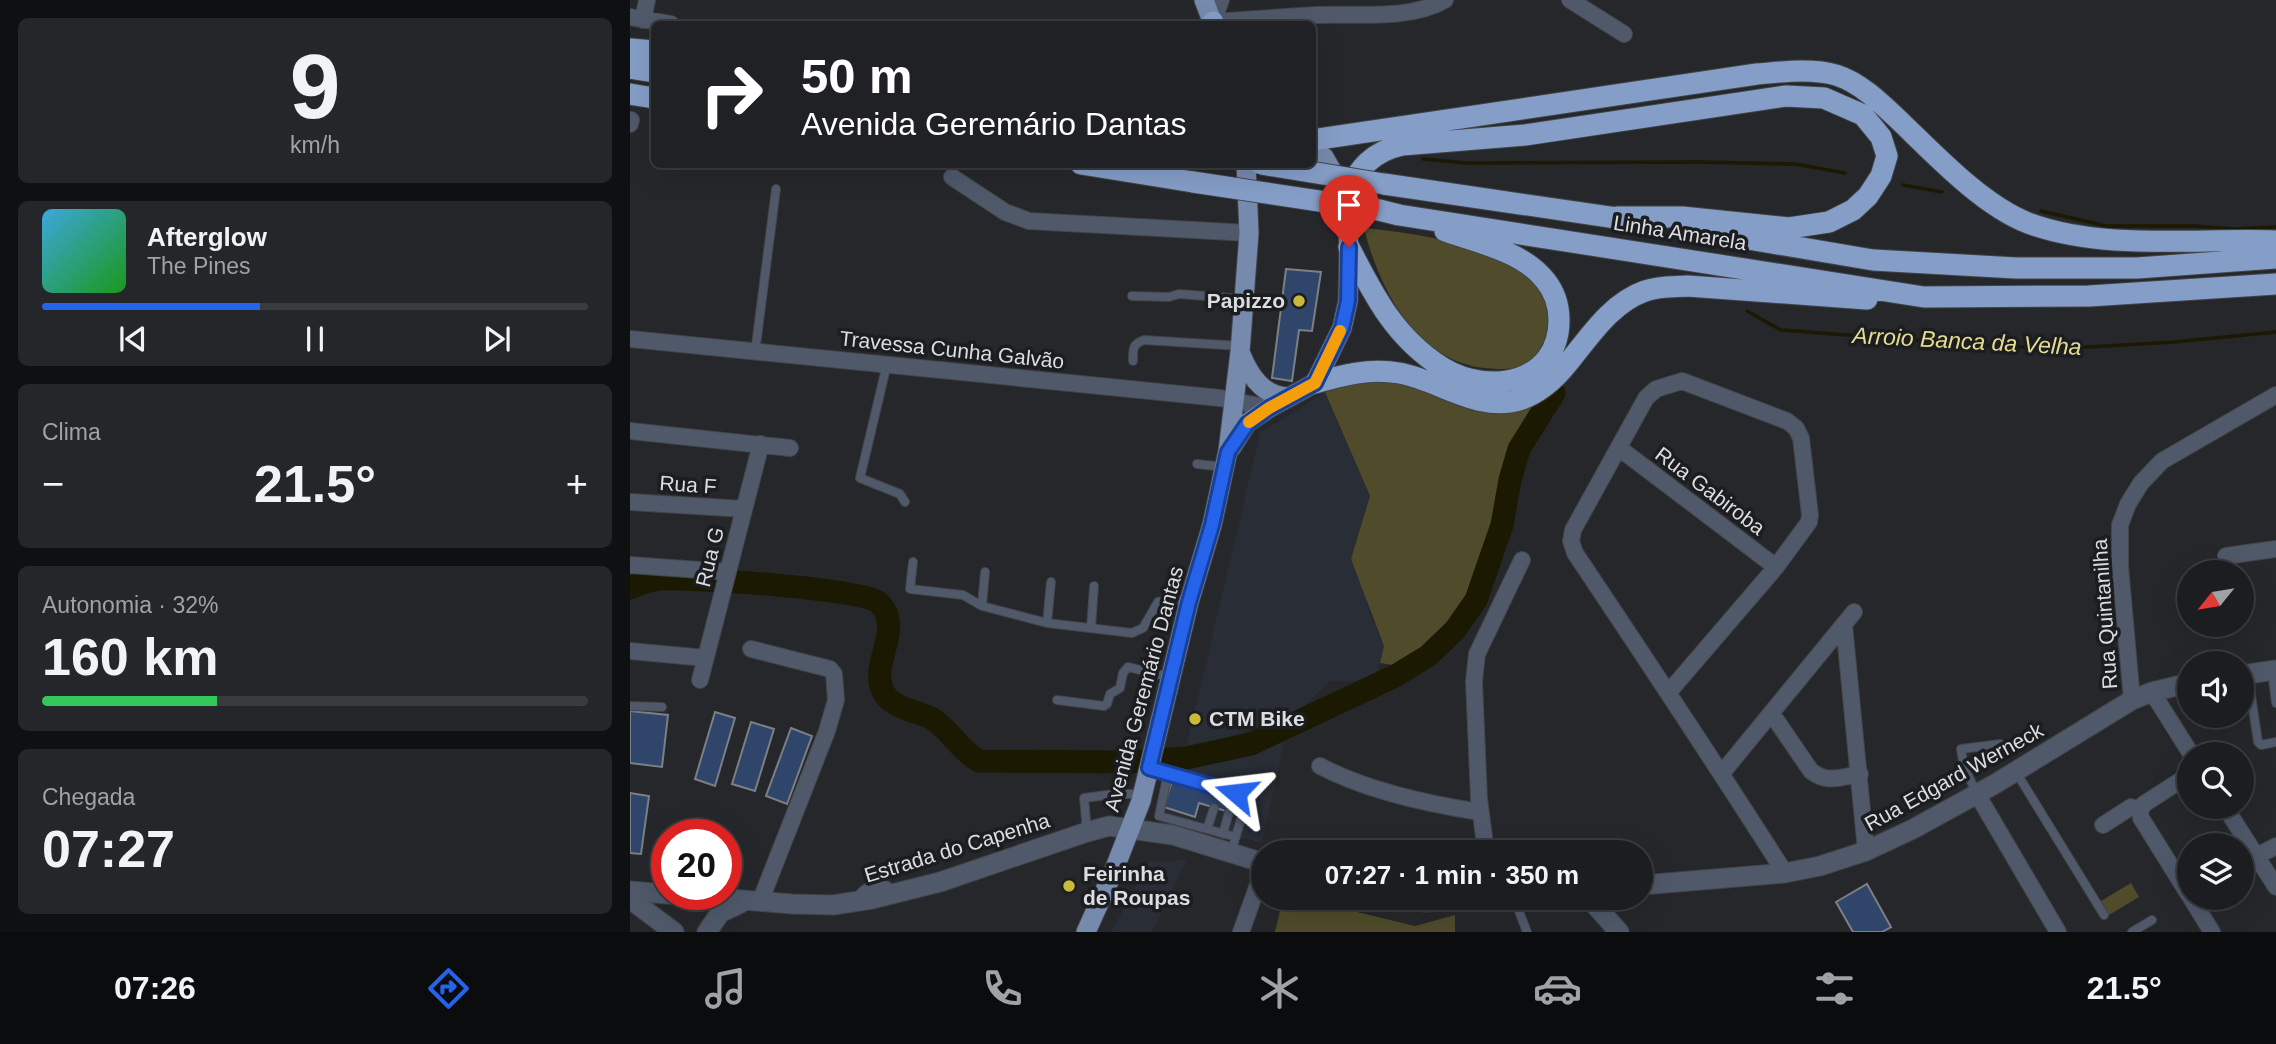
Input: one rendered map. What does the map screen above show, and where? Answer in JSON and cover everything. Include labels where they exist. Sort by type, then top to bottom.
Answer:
[{"type":"highway","points":[[630,49],[651,51]]},
{"type":"highway","points":[[630,68],[651,72]]},
{"type":"highway","points":[[1316,138],[1716,80],[1796,71],[1836,75],[1873,95],[1937,157],[1986,199],[2027,223],[2076,235],[2144,240],[2276,241]]},
{"type":"highway","points":[[630,94],[651,98]]},
{"type":"highway","points":[[1345,194],[1371,158],[1386,149],[1402,145],[1525,135],[1786,96],[1824,98],[1863,115],[1881,137],[1887,156],[1881,176],[1868,196],[1853,210],[1829,222],[1789,228],[1682,217],[1617,218]]},
{"type":"highway","name":"Linha Amarela","points":[[1107,168],[1924,297],[2089,296],[2276,284]]},
{"type":"highway","name":"Linha Amarela","points":[[1266,168],[1617,218],[1873,260],[2016,268],[2137,268],[2276,258]]},
{"type":"highway","points":[[1349,247],[1376,301],[1388,317],[1404,337],[1445,369],[1487,382],[1505,382],[1536,371],[1555,346],[1559,328],[1559,311],[1553,293],[1544,279],[1530,266],[1509,254],[1389,212]]},
{"type":"highway","points":[[1315,383],[1356,372],[1378,371],[1401,373],[1484,401],[1521,400],[1545,387],[1559,374],[1602,320],[1616,307],[1639,294],[1661,287],[1688,286],[1855,299],[1924,297]]},
{"type":"main road","points":[[1204,0],[1212,21]]},
{"type":"main road","points":[[1315,383],[1342,328],[1348,301],[1349,247],[1345,194],[1324,157],[1316,151]]},
{"type":"main road","name":"Avenida Geremário Dantas","points":[[1086,932],[1111,879],[1143,794],[1155,770],[1154,747],[1189,602],[1212,525],[1226,459],[1241,349],[1251,168]]},
{"type":"main road","points":[[1241,349],[1247,369],[1263,388],[1278,397],[1289,397]]},
{"type":"main road","name":"Avenida Geremário Dantas","points":[[1226,459],[1247,424],[1269,408],[1315,383]]},
{"type":"street","points":[[636,19],[647,0]]},
{"type":"street","points":[[1214,21],[1221,0]]},
{"type":"street","points":[[1248,21],[1392,6],[1425,10],[1445,0]]},
{"type":"street","points":[[1577,2],[1624,34]]},
{"type":"street","points":[[952,177],[1005,212],[1029,221],[1249,233]]},
{"type":"street","name":"Travessa Cunha Galvão","points":[[630,339],[1220,398],[1269,408]]},
{"type":"street","points":[[1668,693],[1776,567],[1809,522],[1810,515],[1801,438],[1796,428],[1787,421],[1682,382],[1656,389],[1646,398],[1573,530],[1571,541],[1575,553],[1668,693],[1723,773],[1785,873]]},
{"type":"street","name":"Rua Quintanilha","points":[[2132,700],[2120,566],[2120,525],[2128,504],[2141,483],[2162,461],[2276,395]]},
{"type":"street","points":[[630,431],[790,448]]},
{"type":"street","name":"Rua G","points":[[700,680],[761,444]]},
{"type":"street","name":"Rua Gabiroba","points":[[1619,448],[1776,567]]},
{"type":"street","name":"Rua F","points":[[630,502],[744,509]]},
{"type":"street","points":[[2225,556],[2276,549]]},
{"type":"street","points":[[1484,840],[1480,812],[1474,681],[1477,654],[1522,560]]},
{"type":"street","points":[[630,565],[728,572]]},
{"type":"street","points":[[1723,773],[1849,618],[1866,851]]},
{"type":"street","points":[[707,932],[720,913],[752,902],[827,731],[836,700],[834,674],[830,669],[751,649]]},
{"type":"street","points":[[630,651],[705,658]]},
{"type":"street","points":[[2254,673],[2274,670]]},
{"type":"street","name":"Rua Edgard Werneck","points":[[1653,884],[1785,873],[1820,866],[1866,851],[1977,794],[2132,700],[2152,691],[2177,686]]},
{"type":"street","points":[[2152,691],[2184,742]]},
{"type":"street","points":[[1772,713],[1811,771],[1819,777],[1828,780],[1860,774]]},
{"type":"street","points":[[1320,766],[1344,779],[1444,806],[1480,812]]},
{"type":"street","points":[[2177,783],[2144,804],[2140,810],[2141,818],[2177,875]]},
{"type":"street","points":[[1977,794],[2058,932]]},
{"type":"street","points":[[2103,825],[2131,807],[2140,810]]},
{"type":"street","points":[[2233,819],[2276,887]]},
{"type":"street","name":"Estrada do Capenha","points":[[742,901],[833,905],[855,902],[940,882],[1087,832],[1110,826],[1130,828]]},
{"type":"street","points":[[1130,828],[1233,845],[1251,857]]},
{"type":"street","points":[[2257,856],[2276,846]]},
{"type":"street","name":"Estrada do Capenha","points":[[630,891],[651,893]]},
{"type":"street","points":[[630,898],[674,932]]},
{"type":"street","points":[[1241,932],[1251,903]]},
{"type":"street","points":[[1600,910],[1619,932]]},
{"type":"street","points":[[2199,910],[2212,932]]},
{"type":"lane","points":[[755,353],[776,189]]},
{"type":"lane","points":[[1132,296],[1169,297],[1179,294],[1245,299]]},
{"type":"lane","points":[[1133,362],[1133,348],[1137,342],[1144,340],[1241,349]]},
{"type":"lane","points":[[887,364],[860,478],[900,494],[905,502]]},
{"type":"lane","points":[[1197,464],[1226,459]]},
{"type":"lane","points":[[913,562],[911,589],[963,595],[982,606],[1047,623],[1132,633],[1143,628],[1158,602],[1189,602]]},
{"type":"lane","points":[[982,606],[985,572]]},
{"type":"lane","points":[[1047,623],[1051,582]]},
{"type":"lane","points":[[1091,628],[1094,586]]},
{"type":"lane","points":[[1057,699],[1104,706],[1110,694],[1120,688],[1123,673],[1128,667],[1172,677]]},
{"type":"lane","points":[[2274,670],[2276,704]]},
{"type":"lane","points":[[630,706],[662,707]]},
{"type":"lane","points":[[2254,721],[2261,745],[2276,742]]},
{"type":"lane","points":[[1977,794],[1964,767],[1961,748],[2000,744]]},
{"type":"lane","points":[[1233,845],[1223,834],[1207,830],[1185,819],[1168,819],[1158,815],[1155,770],[1246,796],[1247,800]]},
{"type":"lane","points":[[2015,771],[2104,915]]},
{"type":"lane","points":[[1087,832],[1084,798],[1143,794]]},
{"type":"lane","points":[[1207,830],[1214,808]]},
{"type":"lane","points":[[1168,819],[1171,810]]},
{"type":"lane","points":[[1223,834],[1229,812]]},
{"type":"lane","points":[[1233,845],[1242,816]]},
{"type":"lane","points":[[1519,910],[1527,932]]},
{"type":"lane","points":[[2132,932],[2152,920]]},
{"type":"shaded area","points":[[1364,228],[1447,241],[1479,250],[1509,262],[1532,278],[1547,299],[1549,324],[1538,352],[1526,364],[1500,369],[1460,362],[1438,351],[1404,318],[1390,297],[1379,274]]},
{"type":"shaded area","points":[[1368,379],[1412,385],[1459,405],[1487,413],[1519,410],[1542,402],[1470,610],[1413,668],[1380,663],[1384,646],[1351,559],[1370,496],[1325,392]]},
{"type":"shaded area","points":[[1325,392],[1370,496],[1351,559],[1384,646],[1375,682],[1330,681],[1297,713],[1185,752],[1260,433]]},
{"type":"shaded area","points":[[1286,735],[1263,840],[1251,840],[1155,817],[1165,764]]},
{"type":"shaded area","points":[[1187,860],[1152,932],[1111,932],[1150,861]]},
{"type":"shaded area","points":[[2131,883],[2139,897],[2109,915],[2101,901]]},
{"type":"shaded area","points":[[1280,910],[1349,910],[1415,926],[1455,915],[1455,932],[1275,932]]},
{"type":"building","name":"Papizzo","points":[[1286,269],[1321,272],[1312,331],[1299,330],[1292,381],[1272,378]]},
{"type":"building","points":[[630,711],[668,715],[662,767],[630,763]]},
{"type":"building","points":[[715,712],[735,718],[715,786],[695,779]]},
{"type":"building","points":[[751,722],[774,729],[755,791],[732,784]]},
{"type":"building","points":[[791,728],[812,736],[787,804],[766,796]]},
{"type":"building","points":[[1173,777],[1250,801],[1246,817],[1199,803],[1195,817],[1164,807]]},
{"type":"building","points":[[630,793],[649,796],[641,854],[630,853]]},
{"type":"building","points":[[1867,884],[1891,927],[1882,932],[1853,932],[1836,902]]},
{"type":"waterway","points":[[1423,159],[1467,163],[1795,164],[1845,173]]},
{"type":"waterway","points":[[1903,185],[1942,192]]},
{"type":"waterway","points":[[2041,211],[2107,226],[2234,229],[2276,227]]},
{"type":"waterway","name":"Arroio Banca da Velha","points":[[1747,311],[1781,330],[2005,347],[2089,347],[2276,332]]},
{"type":"waterway","name":"Arroio Banca da Velha","points":[[630,588],[661,579],[704,580],[810,588],[866,597],[878,602],[888,622],[880,678],[885,695],[903,708],[937,722],[979,761],[1128,762],[1186,758],[1251,744],[1395,676],[1428,656],[1455,630],[1476,600],[1502,525],[1519,449],[1554,393]]},
{"type":"slow traffic","points":[[1249,422],[1315,383],[1340,331]]},
{"type":"place","name":"Papizzo","points":[[1299,301]]},
{"type":"place","name":"CTM Bike","points":[[1195,719]]},
{"type":"place","name":"Feirinha de Roupas","points":[[1069,886]]},
{"type":"route","points":[[1236,793],[1149,768],[1189,602],[1212,525],[1228,452],[1247,424],[1269,408],[1315,383],[1342,328],[1348,301],[1349,247]]}]
